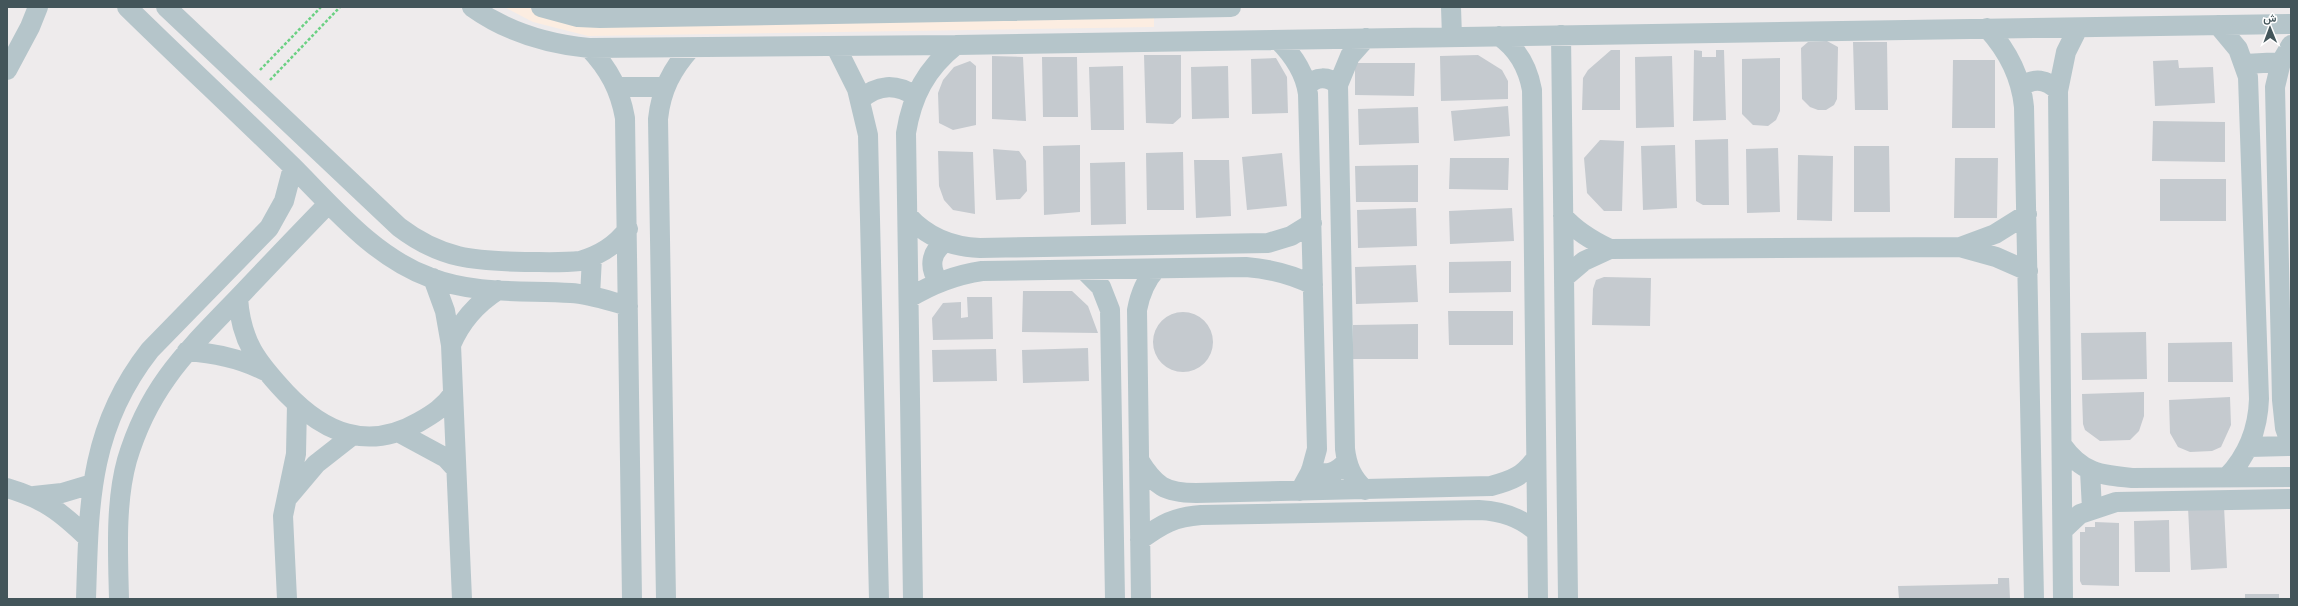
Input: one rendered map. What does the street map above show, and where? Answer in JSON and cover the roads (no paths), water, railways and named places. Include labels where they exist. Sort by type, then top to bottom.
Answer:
[{"type":"street","points":[[7,70],[30,27],[38,7]]},
{"type":"street","points":[[127,7],[293,167],[328,204],[387,254],[400,263],[433,278],[465,287],[573,293],[628,306]]},
{"type":"street","points":[[166,7],[220,60],[399,227],[415,240],[434,250],[453,256],[494,262],[568,262],[592,258],[612,246],[628,229]]},
{"type":"street","points":[[472,7],[509,29],[562,45],[589,48],[836,47],[2291,24]]},
{"type":"street","points":[[541,7],[578,17],[600,18],[1087,8],[1231,7]]},
{"type":"street","points":[[1452,7],[1452,37]]},
{"type":"street","points":[[1025,10],[1026,44]]},
{"type":"street","points":[[2218,25],[2238,49],[2245,64],[2250,91],[2259,399],[2256,429],[2249,447],[2244,457],[2227,477]]},
{"type":"street","points":[[1987,28],[2006,52],[2021,87],[2024,107],[2034,599]]},
{"type":"street","points":[[2063,599],[2058,91],[2066,52],[2078,28]]},
{"type":"street","points":[[1561,35],[1568,599]]},
{"type":"street","points":[[1499,36],[1510,44],[1524,65],[1532,90],[1538,599]]},
{"type":"street","points":[[1365,490],[1353,475],[1346,462],[1338,85],[1350,56],[1366,38]]},
{"type":"street","points":[[1278,40],[1295,59],[1307,86],[1317,449],[1311,470],[1300,491]]},
{"type":"street","points":[[913,599],[906,133],[909,112],[915,96],[931,68],[956,45]]},
{"type":"street","points":[[2249,447],[2291,446],[2285,428],[2282,400],[2284,273],[2276,199],[2275,87],[2281,62],[2291,45]]},
{"type":"street","points":[[836,47],[848,67],[860,100],[868,135],[879,599]]},
{"type":"street","points":[[589,48],[600,60],[617,87],[625,118],[628,229],[632,599]]},
{"type":"street","points":[[666,599],[658,119],[665,87],[674,69],[691,48]]},
{"type":"street","points":[[200,79],[220,60]]},
{"type":"street","points":[[2245,64],[2281,62]]},
{"type":"street","points":[[1307,86],[1311,81],[1322,78],[1333,81],[1338,85]]},
{"type":"street","points":[[2021,87],[2026,83],[2039,80],[2050,83],[2058,91]]},
{"type":"street","points":[[1532,90],[1536,85],[1548,82],[1561,90]]},
{"type":"street","points":[[617,87],[665,87]]},
{"type":"street","points":[[860,100],[867,94],[883,87],[900,88],[915,96]]},
{"type":"street","points":[[86,599],[92,484],[98,455],[109,421],[124,388],[140,363],[269,228],[284,202],[293,167]]},
{"type":"street","points":[[2276,199],[2291,214]]},
{"type":"street","points":[[119,599],[118,545],[127,462],[146,412],[164,380],[187,351],[328,204]]},
{"type":"street","points":[[1960,247],[1995,234],[2027,214]]},
{"type":"street","points":[[908,216],[924,231],[945,242],[956,246],[980,248],[1268,243],[1291,236],[1312,224]]},
{"type":"street","points":[[1563,216],[1571,226],[1610,249]]},
{"type":"street","points":[[938,282],[934,276],[932,262],[936,250],[945,242]]},
{"type":"street","points":[[1268,243],[1277,247],[1280,256],[1277,265],[1268,269]]},
{"type":"street","points":[[1564,278],[1584,261],[1610,249],[1960,247],[1996,257],[2028,271]]},
{"type":"street","points":[[590,296],[592,258]]},
{"type":"street","points":[[1141,599],[1137,310],[1142,290],[1148,278],[1156,269]]},
{"type":"street","points":[[909,298],[938,282],[966,273],[982,271],[1268,269],[1288,274],[1313,285]]},
{"type":"street","points":[[1084,270],[1101,287],[1110,310],[1115,599]]},
{"type":"street","points":[[433,278],[445,311],[451,345],[462,599]]},
{"type":"street","points":[[451,345],[469,313],[498,290]]},
{"type":"street","points":[[238,298],[239,315],[248,344],[265,371],[297,404],[322,424],[353,435],[368,436],[398,432],[445,405],[453,394]]},
{"type":"street","points":[[1110,310],[1125,306],[1137,310]]},
{"type":"street","points":[[187,351],[227,356],[247,362],[265,371]]},
{"type":"street","points":[[140,363],[164,380]]},
{"type":"street","points":[[287,599],[283,516],[296,454],[297,404]]},
{"type":"street","points":[[398,432],[446,458],[456,469]]},
{"type":"street","points":[[286,501],[316,464],[353,435]]},
{"type":"street","points":[[630,442],[664,442]]},
{"type":"street","points":[[2062,445],[2079,464],[2090,471],[2108,476],[2132,478],[2291,477]]},
{"type":"street","points":[[1139,460],[1158,485],[1170,491],[1196,494],[1491,486],[1504,483],[1527,471],[1536,458]]},
{"type":"street","points":[[1311,470],[1324,474],[1330,473],[1342,467],[1346,462]]},
{"type":"street","points":[[2090,471],[2092,508]]},
{"type":"street","points":[[34,496],[62,493],[92,484]]},
{"type":"street","points":[[1491,486],[1495,490],[1498,501],[1492,511]]},
{"type":"street","points":[[7,488],[34,496],[62,514],[88,538]]},
{"type":"street","points":[[1169,521],[1164,505],[1170,491]]},
{"type":"street","points":[[2063,530],[2080,514],[2092,508],[2116,502],[2291,499]]},
{"type":"street","points":[[1140,540],[1169,521],[1202,515],[1492,511],[1516,518],[1537,532]]}]
